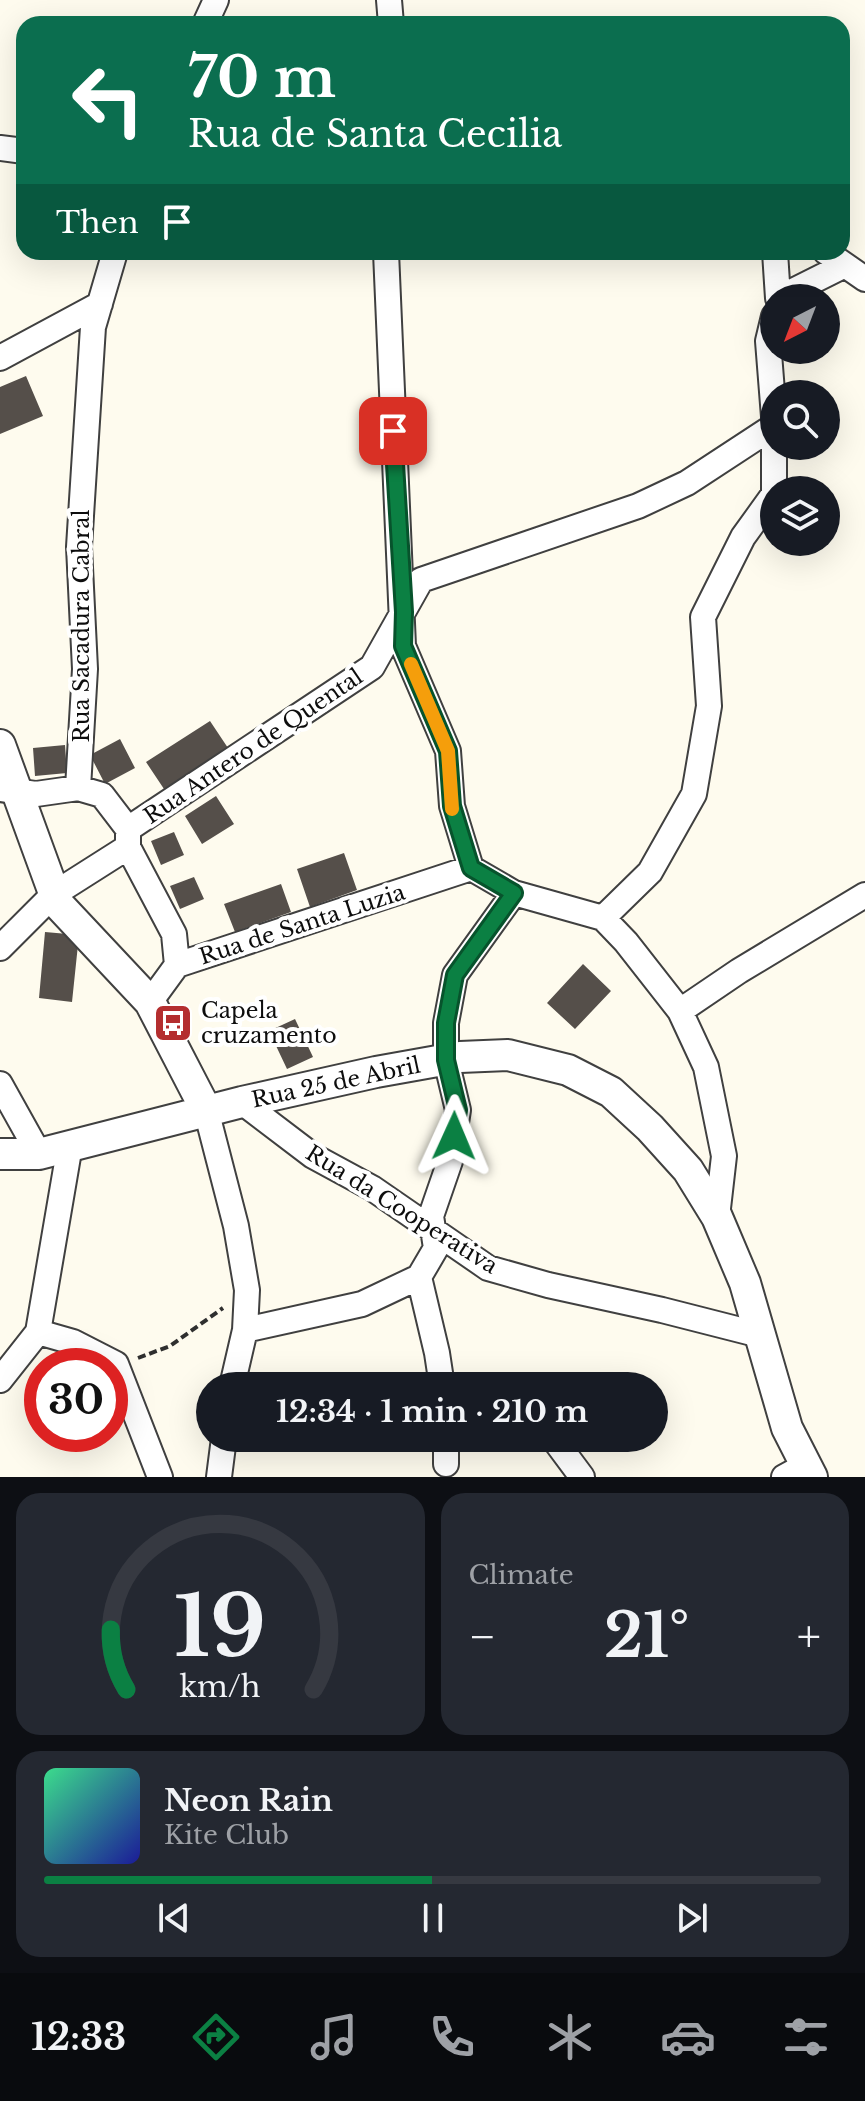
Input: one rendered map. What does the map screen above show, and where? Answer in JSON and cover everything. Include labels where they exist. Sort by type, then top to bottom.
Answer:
[{"type":"street","name":"Rua Sacadura Cabral","points":[[78,788],[85,669],[79,547],[93,327],[113,260]]},
{"type":"street","points":[[386,260],[404,612],[403,646],[448,751],[452,806],[471,868],[514,893],[603,918],[626,942],[680,1011],[706,1067],[724,1156],[717,1217]]},
{"type":"street","points":[[776,260],[778,284]]},
{"type":"street","points":[[799,284],[834,260]]},
{"type":"street","points":[[836,260],[865,279]]},
{"type":"street","points":[[0,358],[100,304]]},
{"type":"street","name":"Rua Antero de Quental","points":[[0,948],[54,894],[128,838],[372,667],[421,580],[638,506],[687,483],[760,435]]},
{"type":"street","points":[[603,918],[650,872],[694,794],[709,706],[703,617],[743,537],[774,494],[774,460]]},
{"type":"street","points":[[0,745],[9,790],[58,904],[150,1002],[206,1110],[236,1226],[247,1290],[245,1330],[235,1372]]},
{"type":"street","points":[[9,790],[36,794],[78,788],[102,795],[128,838],[174,934],[177,965]]},
{"type":"street","name":"Rua de Santa Luzia","points":[[150,1002],[177,965],[471,868]]},
{"type":"street","points":[[245,1330],[362,1304],[419,1277],[436,1248],[431,1216],[450,1161],[458,1110],[446,1060],[446,1023],[455,975],[514,893]]},
{"type":"street","points":[[680,1011],[739,971],[865,895]]},
{"type":"street","name":"Rua 25 de Abril","points":[[0,1154],[39,1154],[206,1110],[376,1072],[446,1060],[508,1055],[568,1070],[611,1092],[650,1128],[688,1170],[717,1217],[745,1283],[801,1473]]},
{"type":"street","points":[[0,1084],[39,1154]]},
{"type":"street","name":"Rua da Cooperativa","points":[[242,1102],[313,1156],[372,1188],[488,1268],[760,1335]]},
{"type":"street","points":[[0,1380],[38,1332],[70,1145]]},
{"type":"street","points":[[419,1277],[439,1372]]},
{"type":"street","points":[[38,1332],[85,1348]]},
{"type":"street","points":[[128,1390],[160,1477]]},
{"type":"street","points":[[219,1477],[222,1452]]},
{"type":"street","points":[[446,1452],[446,1464]]},
{"type":"street","points":[[563,1452],[582,1477]]},
{"type":"path","points":[[128,1360],[170,1346],[227,1306],[246,1302]]},
{"type":"building","points":[[26,376],[43,416],[0,434],[0,387]]},
{"type":"building","points":[[210,721],[228,748],[164,789],[146,762]]},
{"type":"building","points":[[120,739],[135,768],[105,784],[90,755]]},
{"type":"building","points":[[65,745],[67,773],[35,776],[33,748]]},
{"type":"building","points":[[216,796],[234,824],[202,844],[185,816]]},
{"type":"building","points":[[174,832],[184,855],[161,865],[151,841]]},
{"type":"building","points":[[344,853],[357,890],[310,907],[297,869]]},
{"type":"building","points":[[194,877],[204,899],[180,909],[170,886]]},
{"type":"building","points":[[281,884],[291,912],[235,932],[224,904]]},
{"type":"building","points":[[45,932],[79,935],[72,1002],[39,998]]},
{"type":"building","points":[[583,964],[611,991],[575,1029],[547,1003]]},
{"type":"building","points":[[295,1019],[313,1057],[287,1069],[269,1031]]},
{"type":"slow traffic","points":[[411,664],[448,751],[452,809]]},
{"type":"place","name":"Capela cruzamento","points":[[173,1023]]},
{"type":"route","points":[[393,431],[404,612],[403,646],[448,751],[452,806],[471,868],[514,893],[455,975],[446,1023],[446,1060],[458,1110],[454,1136]]}]
